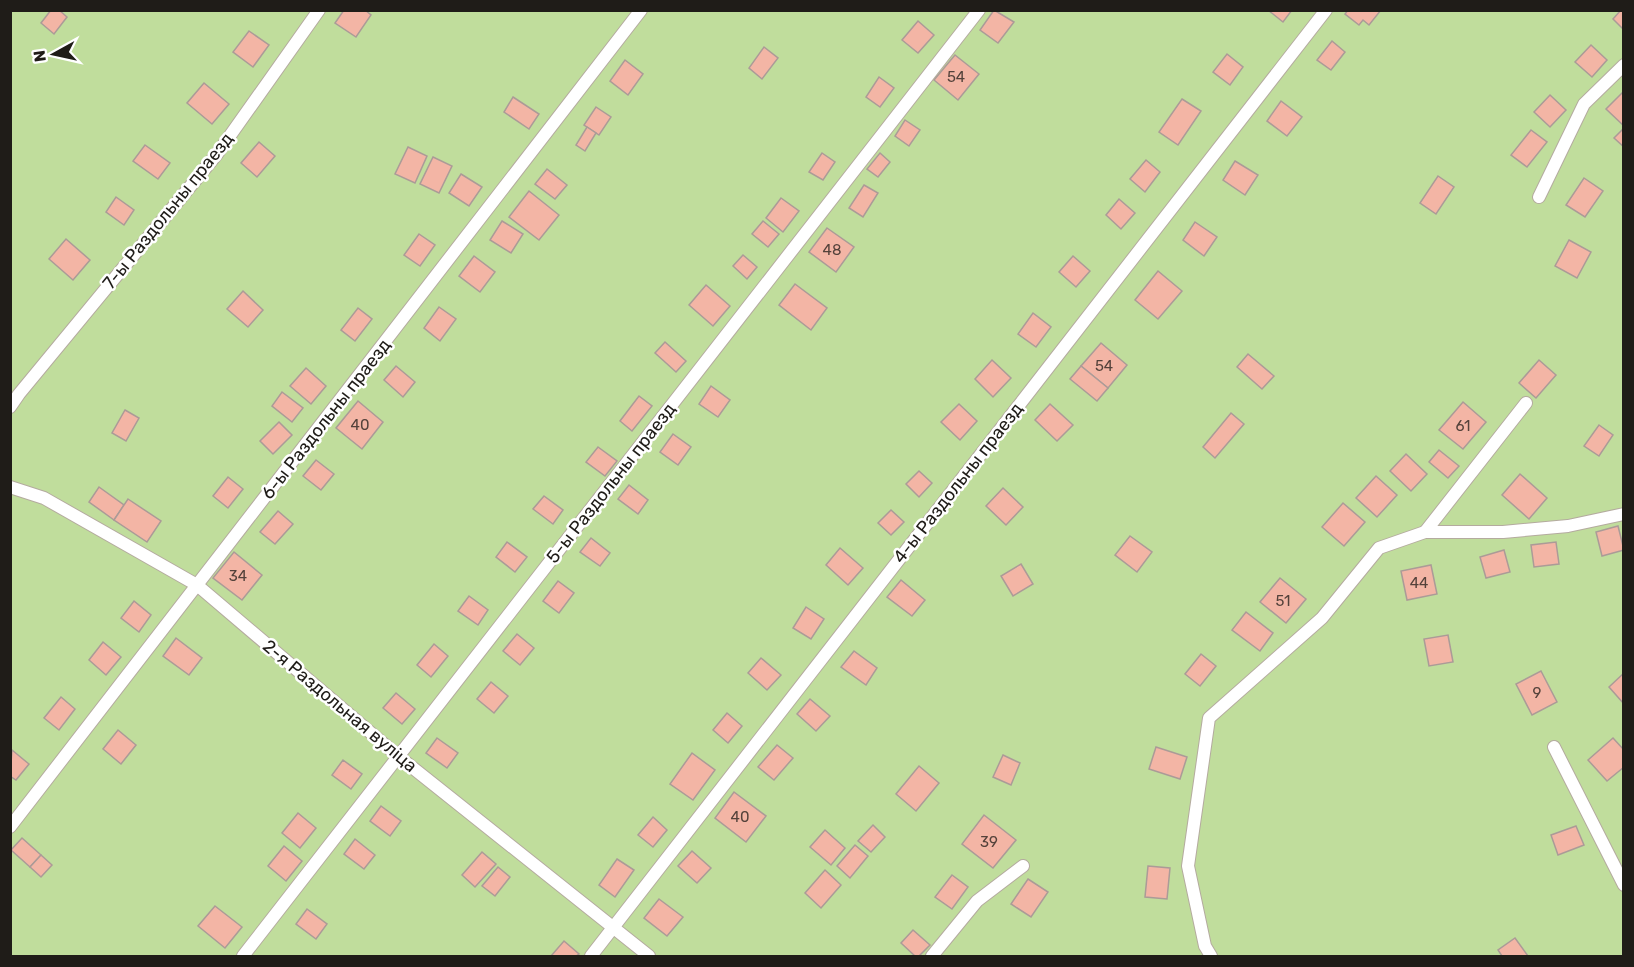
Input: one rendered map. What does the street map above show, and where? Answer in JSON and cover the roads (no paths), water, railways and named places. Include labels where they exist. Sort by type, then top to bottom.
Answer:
[{"type":"lane","name":"7-ы Раздольны праезд","points":[[10,408],[19,394],[217,154],[319,10]]},
{"type":"lane","name":"6-ы Раздольны праезд","points":[[10,827],[641,10]]},
{"type":"lane","name":"5-ы Раздольны праезд","points":[[243,957],[979,10]]},
{"type":"lane","name":"4-ы Раздольны праезд","points":[[591,957],[1326,10]]},
{"type":"lane","points":[[1539,197],[1584,104],[1623,65]]},
{"type":"lane","points":[[1425,532],[1526,403]]},
{"type":"lane","name":"2-я Раздольная вуліца","points":[[10,487],[44,498],[197,585],[398,756],[649,957]]},
{"type":"lane","points":[[1208,951],[1188,866],[1209,718],[1322,618],[1379,548],[1425,532],[1503,532],[1568,526],[1623,514]]},
{"type":"lane","points":[[1554,747],[1623,885]]},
{"type":"lane","points":[[933,957],[977,901],[1023,866]]}]
